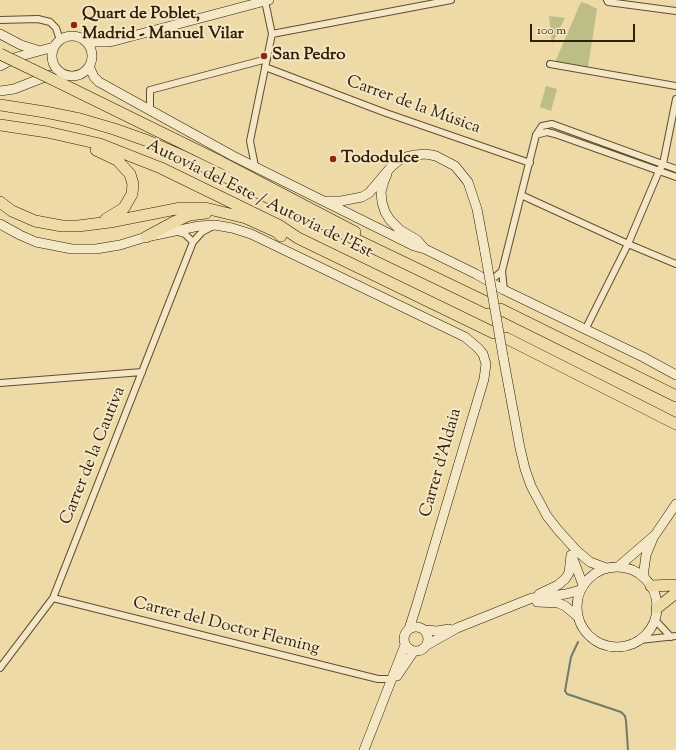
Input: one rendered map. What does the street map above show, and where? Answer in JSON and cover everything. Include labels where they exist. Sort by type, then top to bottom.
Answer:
[{"type":"highway","points":[[0,54],[57,76],[356,232],[368,244]]},
{"type":"highway","name":"Autovía del Este / Autovia de l'Est","points":[[0,106],[45,112],[80,119],[148,141],[368,244],[488,303]]},
{"type":"highway","name":"Autovía del Este / Autovia de l'Est","points":[[0,125],[47,132],[100,144],[162,168],[280,226],[298,238],[494,333]]},
{"type":"highway","points":[[80,140],[94,150],[117,160],[130,174],[132,194],[124,208],[118,213],[99,222]]},
{"type":"highway","points":[[0,202],[23,216],[49,224],[78,226],[99,222],[110,222],[194,207],[224,212],[246,218],[277,232],[281,236]]},
{"type":"highway","points":[[146,237],[189,215],[199,213],[223,215],[241,220],[275,236],[298,238]]},
{"type":"highway","points":[[500,309],[676,396]]},
{"type":"highway","points":[[506,338],[676,424]]},
{"type":"highway","points":[[651,586],[676,585]]},
{"type":"highway","points":[[657,608],[676,593]]},
{"type":"street","points":[[272,34],[451,0]]},
{"type":"street","points":[[607,0],[608,2],[676,11]]},
{"type":"street","points":[[86,42],[110,42],[267,1],[272,34],[250,141],[255,166]]},
{"type":"street","points":[[0,20],[38,18],[50,22],[56,28],[57,43],[52,59],[57,76]]},
{"type":"street","points":[[0,34],[21,45],[39,51]]},
{"type":"street","points":[[0,66],[17,57],[39,51],[74,36],[86,42],[90,48],[91,55],[89,66],[86,71],[77,76],[57,76],[50,74],[14,89],[0,91]]},
{"type":"street","points":[[91,55],[110,42]]},
{"type":"street","points":[[150,111],[150,90],[267,59]]},
{"type":"street","points":[[550,64],[676,86]]},
{"type":"street","points":[[89,66],[94,77],[99,82],[233,156],[414,246],[425,249],[476,274],[504,290],[676,375]]},
{"type":"street","name":"Carrer de la Música","points":[[265,67],[386,113],[530,163]]},
{"type":"street","points":[[585,330],[628,244],[663,164],[676,99]]},
{"type":"street","points":[[504,290],[502,271],[536,135],[542,126],[552,124],[676,169]]},
{"type":"street","points":[[536,135],[547,132],[555,134],[676,177]]},
{"type":"street","points":[[324,200],[342,201],[362,197],[369,193],[398,161],[415,155],[426,154],[436,156],[455,166],[468,182],[473,195],[485,252],[525,469],[539,503],[558,530],[571,554],[582,587]]},
{"type":"street","points":[[391,167],[384,181],[382,192],[382,202],[385,212],[390,220],[400,230],[417,240],[425,249]]},
{"type":"street","points":[[521,195],[628,244],[676,264]]},
{"type":"street","name":"Carrer d'Aldaia","points":[[0,224],[36,242],[72,249],[96,249],[120,245],[146,237],[199,226],[215,225],[232,228],[251,234],[465,337],[475,345],[483,354],[486,364],[484,379],[409,629]]},
{"type":"street","points":[[173,231],[185,234],[192,242],[202,232],[215,225]]},
{"type":"street","name":"Carrer de la Cautiva","points":[[0,668],[3,660],[53,598],[192,242]]},
{"type":"street","points":[[476,274],[495,277],[502,271]]},
{"type":"street","points":[[0,383],[142,372]]},
{"type":"street","points":[[644,577],[646,555],[655,534],[676,504]]},
{"type":"street","points":[[558,530],[577,551],[590,562],[606,568]]},
{"type":"street","points":[[618,567],[655,534]]},
{"type":"street","points":[[405,645],[414,651],[422,650],[427,645],[457,628],[518,604],[558,585],[569,573],[571,554]]},
{"type":"street","points":[[640,640],[655,620],[657,608],[656,597],[651,586],[644,577],[632,569],[618,567],[606,568],[597,572],[590,577],[582,587],[577,600],[577,616],[582,627],[593,639],[608,646],[624,646],[640,640],[673,636]]},
{"type":"street","points":[[532,598],[566,594],[582,587]]},
{"type":"street","name":"Carrer del Doctor Fleming","points":[[53,598],[391,682]]},
{"type":"street","points":[[518,604],[541,602],[558,603],[565,606],[577,616]]},
{"type":"street","name":"Carrer d'Aldaia","points":[[417,604],[422,629]]},
{"type":"street","points":[[655,620],[673,636]]},
{"type":"street","points":[[364,750],[405,645],[404,636],[409,629],[413,627],[437,631],[457,628]]},
{"type":"street","points":[[422,629],[428,637],[427,645]]},
{"type":"street","points":[[391,682],[414,651]]},
{"type":"green space","points":[[581,2],[597,9],[588,67],[555,62]]},
{"type":"green space","points":[[549,16],[565,18],[552,44]]},
{"type":"green space","points":[[546,86],[557,89],[551,111],[540,107]]},
{"type":"waterway","points":[[578,642],[571,657],[565,691],[567,694],[621,712],[625,716],[626,721],[628,750]]},
{"type":"place","name":"Quart de Poblet, Madrid - Manuel Vilar","points":[[74,25]]},
{"type":"place","name":"San Pedro","points":[[264,56]]},
{"type":"place","name":"Tododulce","points":[[333,159]]}]
